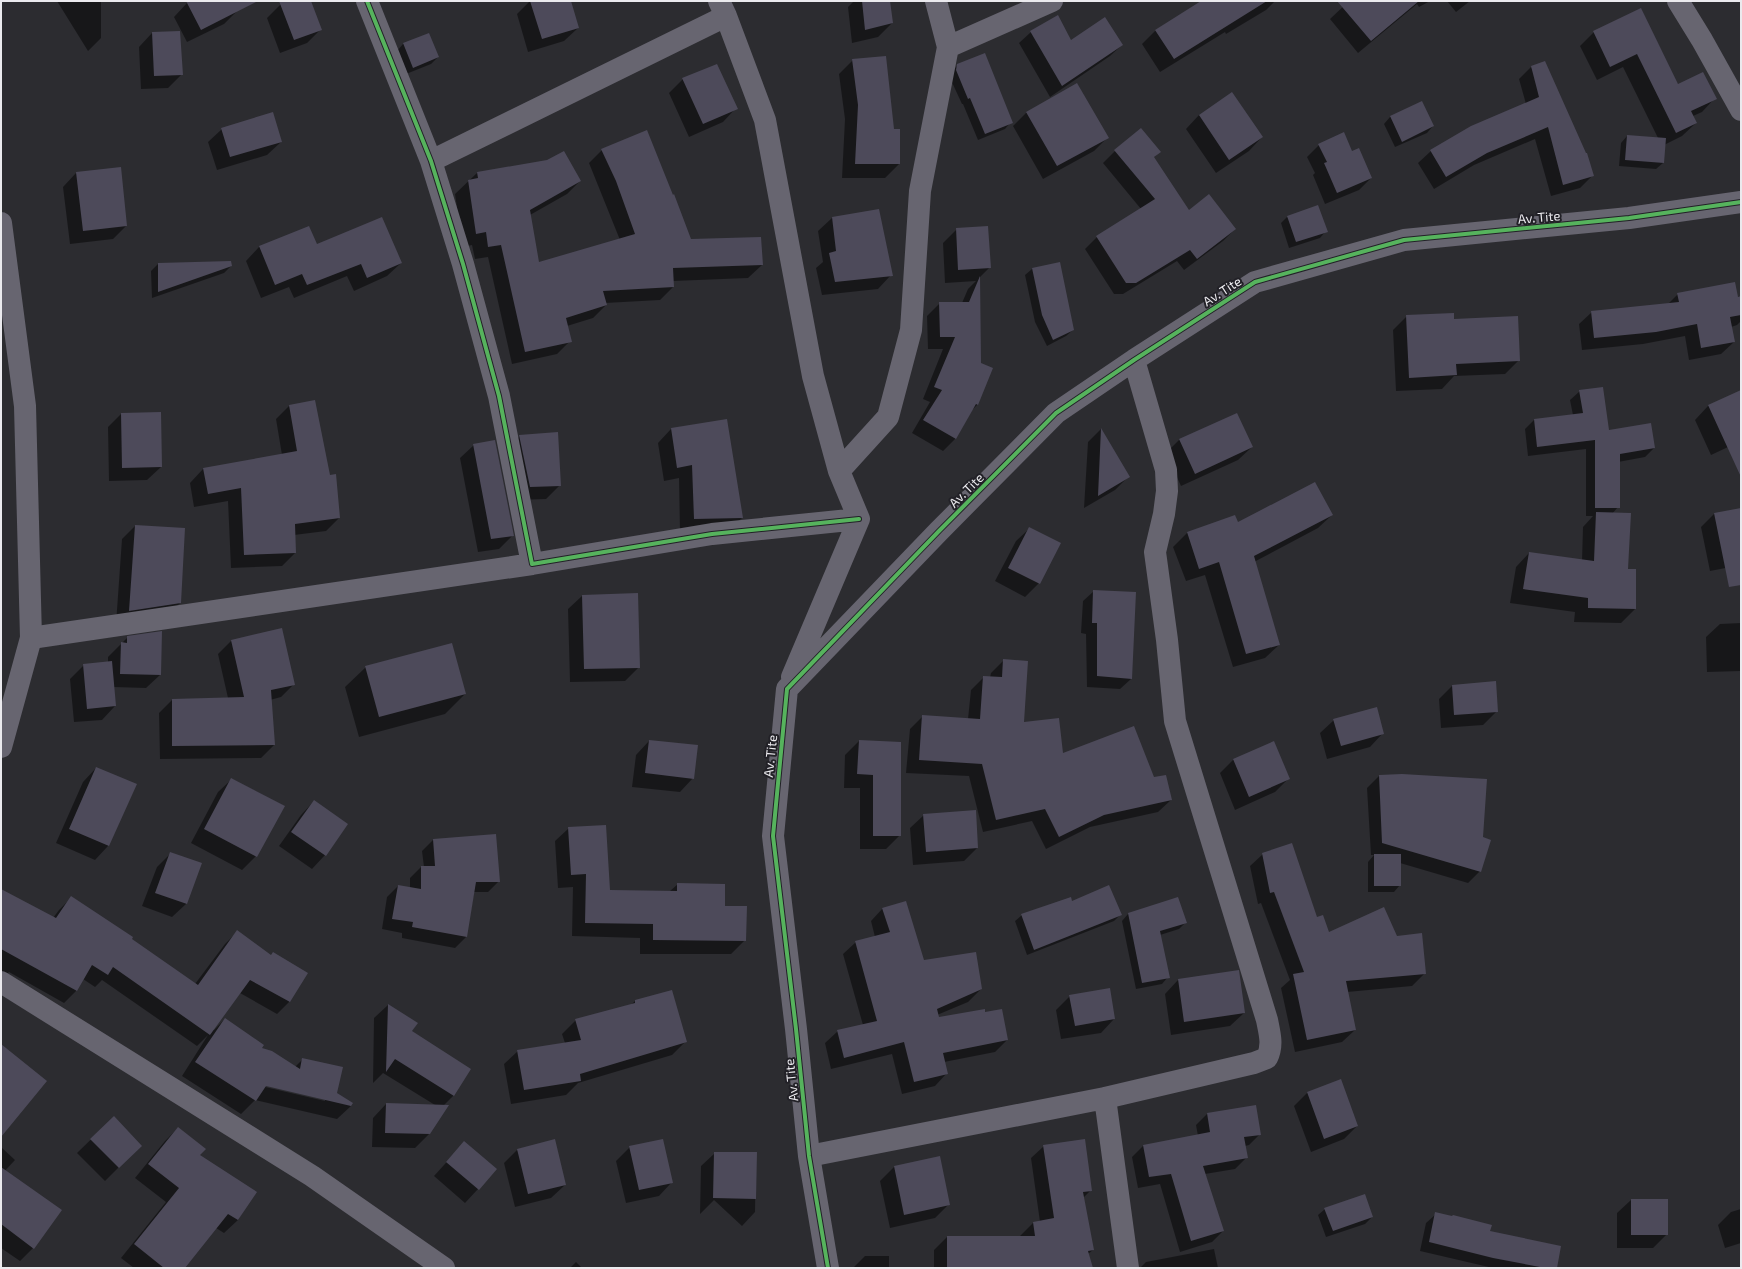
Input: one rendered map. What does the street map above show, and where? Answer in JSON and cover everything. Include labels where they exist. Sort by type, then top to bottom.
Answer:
[{"type":"street","points":[[367,1],[431,161],[463,264],[499,396],[532,564]]},
{"type":"street","points":[[840,471],[888,417],[911,330],[920,191],[948,47],[936,1]]},
{"type":"street","points":[[948,47],[1052,1]]},
{"type":"street","points":[[1678,1],[1702,40],[1741,110]]},
{"type":"street","points":[[431,161],[722,8],[765,120],[813,376],[840,471],[859,519],[787,689]]},
{"type":"street","name":"Av. Tite","points":[[828,1268],[809,1156],[796,1029],[773,836],[787,689],[939,531],[1056,413],[1134,360],[1256,282],[1404,240],[1628,218],[1741,202]]},
{"type":"street","points":[[1,223],[25,406],[31,638],[1,747]]},
{"type":"street","points":[[809,1156],[1105,1098],[1254,1063],[1267,1058],[1271,1049],[1271,1040],[1267,1020],[1175,721],[1167,640],[1155,552],[1164,514],[1167,491],[1166,470],[1134,360]]},
{"type":"street","points":[[31,638],[532,564],[712,534],[859,519]]},
{"type":"street","points":[[1,982],[312,1176],[444,1268]]},
{"type":"street","points":[[1105,1098],[1128,1268]]},
{"type":"building","points":[[186,1],[258,1],[201,30]]},
{"type":"building","points":[[279,1],[311,1],[322,30],[294,40]]},
{"type":"building","points":[[530,1],[571,1],[579,28],[542,39]]},
{"type":"building","points":[[862,1],[890,1],[893,23],[865,30]]},
{"type":"building","points":[[1201,1],[1267,1],[1174,59],[1155,30]]},
{"type":"building","points":[[1337,1],[1419,1],[1371,41]]},
{"type":"building","points":[[1641,8],[1678,84],[1703,72],[1717,99],[1691,111],[1697,123],[1676,133],[1637,54],[1610,67],[1593,31]]},
{"type":"building","points":[[1058,15],[1071,40],[1105,17],[1123,45],[1062,86],[1030,31]]},
{"type":"building","points":[[180,31],[183,75],[154,76],[152,32]]},
{"type":"building","points":[[429,33],[439,57],[413,68],[403,43]]},
{"type":"building","points":[[985,53],[1013,123],[985,134],[956,70],[957,64]]},
{"type":"building","points":[[886,56],[894,129],[900,129],[900,164],[855,164],[858,105],[852,59]]},
{"type":"building","points":[[1545,61],[1587,153],[1594,176],[1563,185],[1548,127],[1487,153],[1446,177],[1430,150],[1471,126],[1539,97],[1531,66]]},
{"type":"building","points":[[717,64],[738,109],[703,124],[682,78]]},
{"type":"building","points":[[1077,83],[1109,138],[1057,166],[1026,112]]},
{"type":"building","points":[[1232,92],[1263,137],[1229,160],[1199,115]]},
{"type":"building","points":[[1422,101],[1434,126],[1402,142],[1390,116]]},
{"type":"building","points":[[273,112],[282,142],[230,157],[221,128]]},
{"type":"building","points":[[1141,128],[1161,152],[1154,157],[1189,210],[1209,194],[1236,229],[1197,259],[1190,250],[1136,283],[1126,283],[1096,236],[1155,199],[1114,150]]},
{"type":"building","points":[[647,130],[691,239],[761,237],[763,265],[673,268],[674,287],[603,291],[607,305],[566,318],[572,342],[525,352],[501,245],[488,247],[486,232],[476,234],[468,180],[478,178],[477,172],[547,160],[564,151],[581,181],[530,210],[539,262],[635,234],[616,181],[601,149]]},
{"type":"building","points":[[1344,132],[1352,151],[1359,148],[1372,178],[1337,193],[1324,163],[1327,162],[1318,144]]},
{"type":"building","points":[[1627,135],[1666,138],[1664,163],[1625,160]]},
{"type":"building","points":[[121,167],[127,226],[83,231],[76,172]]},
{"type":"building","points":[[1318,205],[1328,232],[1296,242],[1287,216]]},
{"type":"building","points":[[879,209],[893,276],[835,282],[829,253],[836,251],[832,217]]},
{"type":"building","points":[[382,217],[402,263],[367,278],[361,264],[307,285],[302,274],[275,285],[259,246],[309,226],[317,244]]},
{"type":"building","points":[[988,226],[991,268],[958,270],[956,228]]},
{"type":"building","points":[[231,261],[232,266],[158,292],[158,263]]},
{"type":"building","points":[[1060,262],[1074,330],[1053,340],[1042,315],[1032,268]]},
{"type":"building","points":[[980,276],[981,363],[993,368],[978,405],[976,404],[956,439],[923,420],[942,390],[934,387],[955,337],[940,337],[939,302],[969,302]]},
{"type":"building","points":[[1735,282],[1738,297],[1741,296],[1741,315],[1730,317],[1735,342],[1701,348],[1697,324],[1656,332],[1594,338],[1591,311],[1679,302],[1677,293]]},
{"type":"building","points":[[1454,313],[1454,319],[1518,316],[1520,361],[1456,364],[1457,375],[1409,378],[1406,315]]},
{"type":"building","points":[[1603,387],[1609,430],[1651,423],[1655,448],[1620,454],[1620,508],[1595,508],[1595,440],[1537,447],[1534,419],[1583,413],[1579,390]]},
{"type":"building","points":[[1741,390],[1741,477],[1708,405]]},
{"type":"building","points":[[315,400],[330,475],[336,474],[340,518],[295,524],[296,553],[244,555],[241,488],[208,494],[203,468],[297,451],[289,405]]},
{"type":"building","points":[[161,412],[162,467],[122,468],[121,413]]},
{"type":"building","points":[[1237,413],[1253,447],[1195,474],[1179,439]]},
{"type":"building","points":[[727,419],[743,518],[694,519],[692,465],[677,468],[671,428]]},
{"type":"building","points":[[1101,428],[1130,477],[1098,496]]},
{"type":"building","points":[[558,432],[561,486],[530,487],[519,435]]},
{"type":"building","points":[[495,440],[514,536],[491,539],[473,444]]},
{"type":"building","points":[[1315,482],[1333,515],[1254,556],[1280,645],[1246,654],[1219,562],[1199,569],[1187,532],[1235,515],[1238,522]]},
{"type":"building","points":[[1741,508],[1741,585],[1729,587],[1714,513]]},
{"type":"building","points":[[1596,512],[1631,513],[1628,569],[1636,569],[1636,609],[1588,608],[1588,598],[1523,589],[1529,552],[1594,561]]},
{"type":"building","points":[[135,525],[185,528],[181,603],[129,611]]},
{"type":"building","points":[[1029,527],[1061,543],[1040,584],[1008,568]]},
{"type":"building","points":[[1093,590],[1136,592],[1132,679],[1097,676],[1097,623],[1092,623]]},
{"type":"building","points":[[638,593],[640,668],[584,669],[582,595]]},
{"type":"building","points":[[282,628],[295,685],[271,690],[275,745],[172,746],[172,699],[244,697],[231,640]]},
{"type":"building","points":[[162,631],[161,675],[120,674],[121,642],[127,643],[127,636]]},
{"type":"building","points":[[452,643],[466,694],[379,717],[365,666]]},
{"type":"building","points":[[1003,659],[1028,661],[1024,722],[1059,718],[1063,753],[1134,726],[1154,777],[1166,775],[1172,800],[1104,815],[1059,837],[1045,809],[996,820],[982,764],[919,760],[922,715],[980,719],[983,676],[1002,677]]},
{"type":"building","points":[[112,661],[116,706],[87,709],[83,664]]},
{"type":"building","points":[[1496,681],[1498,712],[1454,715],[1452,685]]},
{"type":"building","points":[[1377,707],[1384,734],[1341,746],[1333,719]]},
{"type":"building","points":[[649,740],[698,745],[694,779],[645,773]]},
{"type":"building","points":[[859,740],[901,742],[901,836],[873,836],[873,775],[857,774]]},
{"type":"building","points":[[1274,741],[1290,779],[1249,797],[1233,759]]},
{"type":"building","points":[[96,767],[137,784],[109,846],[69,829]]},
{"type":"building","points":[[1402,774],[1487,779],[1483,837],[1491,840],[1481,872],[1382,843],[1379,775]]},
{"type":"building","points":[[231,778],[285,806],[257,857],[204,829]]},
{"type":"building","points":[[314,800],[348,824],[326,856],[291,832]]},
{"type":"building","points":[[976,810],[978,848],[926,852],[923,814]]},
{"type":"building","points":[[606,825],[610,890],[677,891],[677,883],[725,884],[725,906],[747,906],[746,941],[653,940],[653,924],[585,923],[586,874],[571,875],[568,827]]},
{"type":"building","points":[[496,834],[500,882],[476,882],[467,937],[412,927],[413,922],[392,919],[398,885],[421,889],[421,866],[435,866],[433,839]]},
{"type":"building","points":[[1292,843],[1317,917],[1323,915],[1329,932],[1384,907],[1397,936],[1422,933],[1426,974],[1346,981],[1356,1030],[1307,1040],[1293,974],[1304,972],[1274,892],[1270,893],[1262,853]]},
{"type":"building","points":[[170,852],[202,863],[187,904],[155,893]]},
{"type":"building","points":[[1374,854],[1401,854],[1401,886],[1374,886]]},
{"type":"building","points":[[1109,885],[1122,915],[1034,950],[1021,914],[1071,897],[1072,901]]},
{"type":"building","points":[[1,889],[56,918],[71,896],[133,937],[132,939],[198,985],[237,930],[271,955],[273,952],[308,973],[290,1002],[250,980],[210,1035],[113,967],[108,975],[92,965],[77,991],[1,949]]},
{"type":"building","points":[[1178,897],[1187,923],[1160,931],[1170,978],[1142,983],[1128,913]]},
{"type":"building","points":[[906,901],[924,960],[976,952],[982,989],[937,1009],[939,1017],[985,1009],[985,1012],[1002,1009],[1008,1040],[943,1053],[948,1074],[914,1082],[904,1042],[844,1058],[837,1030],[877,1021],[855,941],[890,932],[882,908]]},
{"type":"building","points":[[1239,970],[1245,1013],[1184,1022],[1178,979]]},
{"type":"building","points":[[1110,988],[1115,1019],[1075,1026],[1069,995]]},
{"type":"building","points":[[672,990],[687,1042],[580,1074],[581,1081],[524,1090],[517,1050],[581,1040],[575,1019],[635,1003],[635,1000]]},
{"type":"building","points":[[388,1004],[418,1023],[412,1031],[471,1069],[454,1096],[395,1059],[386,1072]]},
{"type":"building","points":[[225,1018],[264,1045],[262,1048],[272,1051],[300,1069],[302,1058],[343,1067],[337,1093],[353,1103],[351,1106],[266,1086],[256,1101],[195,1062]]},
{"type":"building","points":[[1,1044],[47,1081],[1,1137]]},
{"type":"building","points":[[1341,1079],[1358,1126],[1324,1139],[1307,1092]]},
{"type":"building","points":[[386,1103],[449,1105],[430,1134],[385,1133]]},
{"type":"building","points":[[1256,1105],[1261,1135],[1244,1137],[1248,1158],[1203,1166],[1224,1231],[1191,1241],[1171,1174],[1149,1177],[1143,1145],[1210,1132],[1207,1113]]},
{"type":"building","points":[[114,1116],[142,1146],[119,1168],[90,1139]]},
{"type":"building","points":[[178,1127],[206,1149],[200,1155],[257,1192],[238,1220],[228,1214],[185,1268],[164,1268],[134,1244],[179,1188],[148,1164]]},
{"type":"building","points":[[555,1139],[566,1185],[528,1194],[517,1149]]},
{"type":"building","points":[[663,1139],[673,1183],[639,1190],[629,1146]]},
{"type":"building","points":[[1085,1139],[1092,1191],[1083,1192],[1094,1250],[1088,1251],[1093,1268],[947,1268],[947,1236],[1035,1236],[1033,1222],[1054,1218],[1043,1145]]},
{"type":"building","points":[[464,1141],[497,1169],[479,1190],[446,1162]]},
{"type":"building","points":[[714,1152],[757,1152],[756,1199],[713,1198]]},
{"type":"building","points":[[940,1156],[950,1205],[904,1215],[894,1166]]},
{"type":"building","points":[[1,1167],[62,1210],[34,1249],[1,1224]]},
{"type":"building","points":[[1365,1194],[1373,1217],[1333,1231],[1324,1208]]},
{"type":"building","points":[[1631,1199],[1668,1199],[1668,1235],[1631,1235]]},
{"type":"building","points":[[1435,1212],[1492,1225],[1490,1231],[1561,1246],[1557,1268],[1545,1268],[1493,1258],[1429,1242]]},
{"type":"cycle path","points":[[367,1],[431,161],[463,264],[499,396],[532,564],[712,534],[859,519]]},
{"type":"cycle path","points":[[828,1268],[809,1156],[796,1029],[773,836],[787,689],[939,531],[1056,413],[1134,360],[1255,282],[1404,240],[1629,218],[1741,202]]}]
